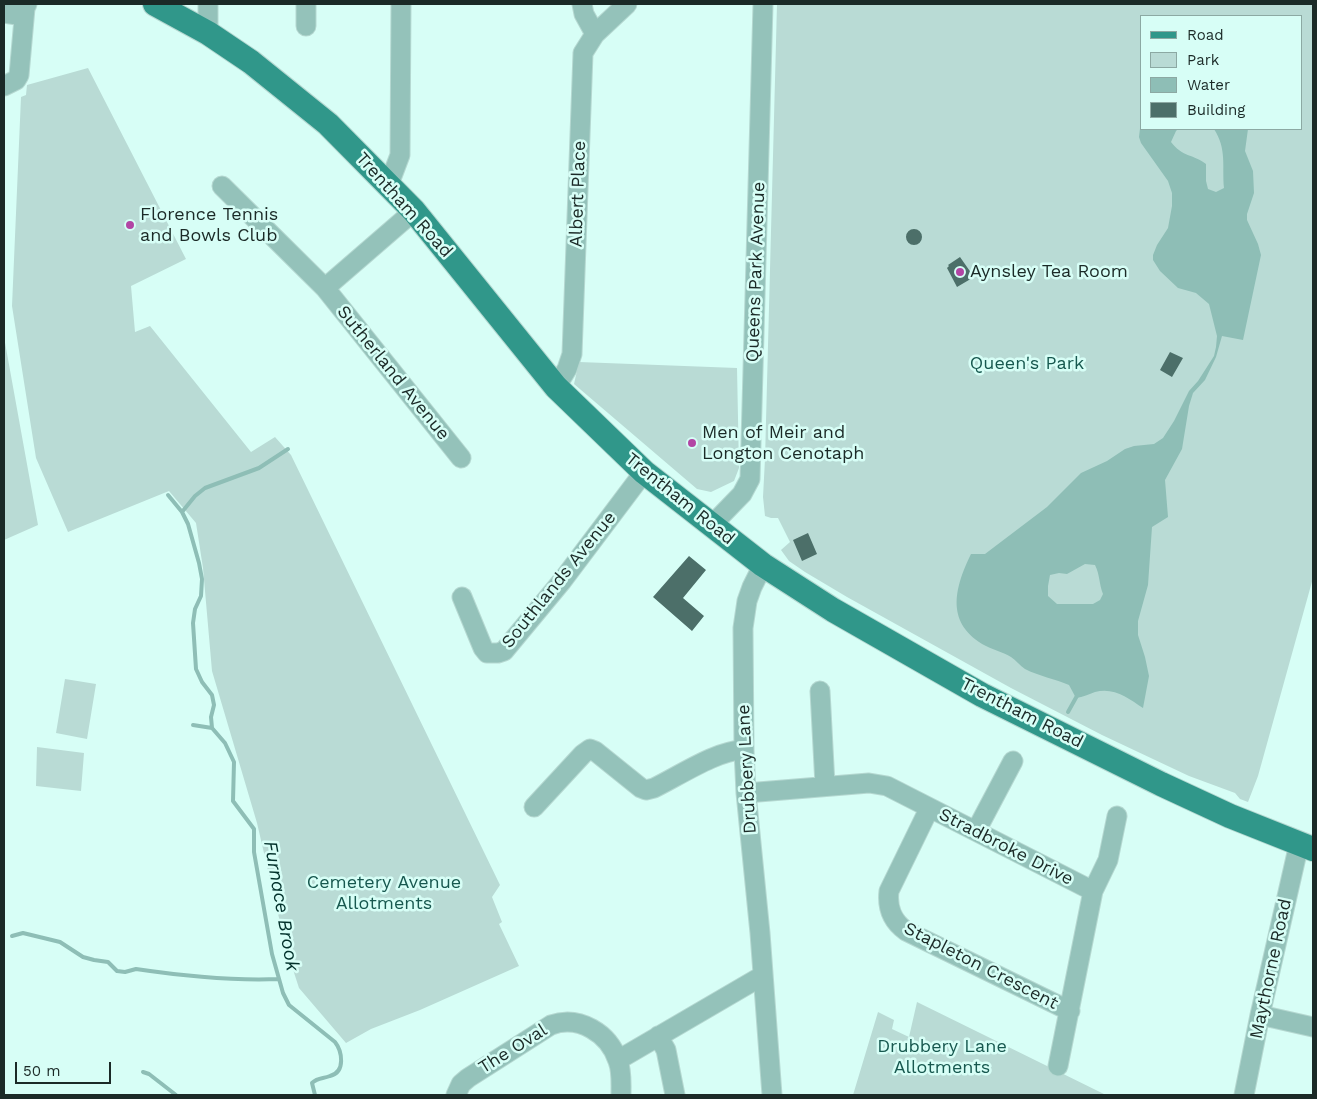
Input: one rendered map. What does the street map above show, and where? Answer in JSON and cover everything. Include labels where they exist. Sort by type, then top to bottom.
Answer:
[{"type":"main road","name":"Trentham Road","points":[[155,4],[208,34],[251,62],[328,124],[414,211],[556,386],[644,472],[763,565],[833,610],[982,694],[1161,784],[1230,816],[1306,847]]},
{"type":"street","points":[[208,4],[208,34]]},
{"type":"street","points":[[306,4],[306,26]]},
{"type":"street","points":[[389,184],[400,155],[401,4]]},
{"type":"street","points":[[582,4],[584,14],[595,34]]},
{"type":"street","name":"Albert Place","points":[[556,386],[567,369],[572,354],[583,52],[595,34],[627,4]]},
{"type":"street","name":"Queens Park Avenue","points":[[711,526],[742,494],[750,479],[763,4]]},
{"type":"street","points":[[4,13],[26,10],[19,75],[16,80],[4,86]]},
{"type":"street","name":"Sutherland Avenue","points":[[222,186],[325,288],[461,458]]},
{"type":"street","name":"Sutherland Avenue","points":[[325,288],[414,211]]},
{"type":"street","name":"Southlands Avenue","points":[[462,597],[483,648],[487,653],[504,651],[562,581],[644,472]]},
{"type":"street","name":"Drubbery Lane","points":[[763,565],[747,601],[743,628],[744,750],[772,1095]]},
{"type":"street","points":[[821,691],[825,785]]},
{"type":"street","points":[[534,807],[583,754],[590,750],[595,751],[646,790],[654,788],[720,755],[744,750]]},
{"type":"street","points":[[976,831],[1013,761]]},
{"type":"street","name":"Stradbroke Drive","points":[[746,793],[825,785],[877,783],[887,786],[1093,891],[1070,1011],[1056,1066]]},
{"type":"street","name":"Stapleton Crescent","points":[[929,809],[889,891],[888,901],[894,919],[906,931],[1070,1011]]},
{"type":"street","points":[[1093,891],[1108,860],[1118,816]]},
{"type":"street","name":"Maythorne Road","points":[[1244,1095],[1260,1015],[1306,847]]},
{"type":"street","points":[[618,1060],[662,1043],[762,976]]},
{"type":"street","points":[[1260,1015],[1313,1027]]},
{"type":"street","name":"The Oval","points":[[456,1095],[461,1084],[468,1078],[551,1026],[559,1022],[572,1021],[586,1025],[610,1044],[620,1069],[621,1095]]},
{"type":"street","points":[[662,1043],[665,1070],[675,1095]]},
{"type":"green space","name":"Queen's Park","points":[[777,4],[1313,4],[1313,578],[1258,776],[1248,802],[1240,799],[1235,793],[1189,776],[1102,735],[1011,688],[805,572],[789,561],[781,550],[790,542],[778,518],[765,516],[763,497]]},
{"type":"green space","name":"Cemetery Avenue Allotments","points":[[88,68],[186,259],[131,286],[135,332],[150,326],[251,452],[275,437],[291,455],[500,885],[492,897],[502,922],[499,924],[519,966],[420,1010],[371,1029],[346,1043],[299,988],[286,948],[257,823],[212,671],[203,568],[196,523],[169,491],[68,532],[36,458],[12,306],[21,97],[26,95],[27,85]]},
{"type":"green space","points":[[4,337],[38,525],[4,540]]},
{"type":"green space","points":[[579,362],[737,368],[739,468],[734,481],[711,492],[697,489],[574,384]]},
{"type":"green space","points":[[65,679],[96,684],[87,739],[56,733]]},
{"type":"green space","points":[[37,747],[84,753],[81,791],[36,786]]},
{"type":"green space","name":"Drubbery Lane Allotments","points":[[917,1002],[1106,1095],[853,1095],[878,1012],[894,1020],[892,1029],[909,1037]]},
{"type":"water","points":[[1140,128],[1177,130],[1171,142],[1183,153],[1206,164],[1208,189],[1216,192],[1224,188],[1221,144],[1215,130],[1248,130],[1245,151],[1253,171],[1254,193],[1247,214],[1247,220],[1261,255],[1243,340],[1222,336],[1216,357],[1205,380],[1193,393],[1182,449],[1165,480],[1168,517],[1152,527],[1148,585],[1138,621],[1138,635],[1149,676],[1143,708],[1115,692],[1095,692],[1076,698],[1069,685],[1025,669],[1011,657],[986,646],[973,637],[964,627],[957,605],[960,580],[971,554],[985,554],[1047,507],[1081,473],[1107,461],[1125,449],[1154,444],[1163,438],[1189,391],[1198,381],[1214,356],[1217,336],[1209,304],[1196,293],[1178,288],[1160,271],[1153,260],[1157,245],[1168,228],[1172,193],[1168,181],[1141,143],[1139,137]],"holes":[[[1085,564],[1095,565],[1103,594],[1100,600],[1093,604],[1057,604],[1048,596],[1050,575],[1067,574]]]},
{"type":"building","points":[[914,229],[920,231],[922,237],[920,243],[914,245],[908,243],[906,237],[908,231]]},
{"type":"building","name":"Aynsley Tea Room","points":[[960,257],[974,277],[957,287],[947,268],[948,265]]},
{"type":"building","points":[[1170,352],[1183,358],[1172,377],[1160,370]]},
{"type":"building","points":[[808,533],[817,554],[802,561],[793,540]]},
{"type":"building","points":[[689,556],[706,570],[683,598],[704,616],[692,631],[653,597]]},
{"type":"waterway","points":[[182,512],[195,496],[205,488],[259,468],[288,449]]},
{"type":"waterway","name":"Furnace Brook","points":[[168,495],[182,512],[188,524],[199,563],[202,579],[201,596],[195,609],[193,623],[196,669],[202,682],[212,695],[214,705],[211,717],[212,728],[225,743],[234,762],[233,801],[254,829],[254,852],[272,954],[283,993],[289,1005],[335,1042],[341,1056],[339,1070],[335,1074],[318,1079],[312,1083],[315,1095]]},
{"type":"waterway","points":[[1068,712],[1078,694]]},
{"type":"waterway","points":[[193,725],[212,728]]},
{"type":"waterway","points":[[12,936],[23,933],[60,942],[83,957],[108,962],[117,971],[125,972],[136,969],[207,977],[279,979]]},
{"type":"waterway","points":[[143,1072],[149,1074],[176,1095]]},
{"type":"place","name":"Florence Tennis and Bowls Club","points":[[130,225]]},
{"type":"place","name":"Aynsley Tea Room","points":[[960,272]]},
{"type":"place","name":"Men of Meir and Longton Cenotaph","points":[[692,443]]}]
